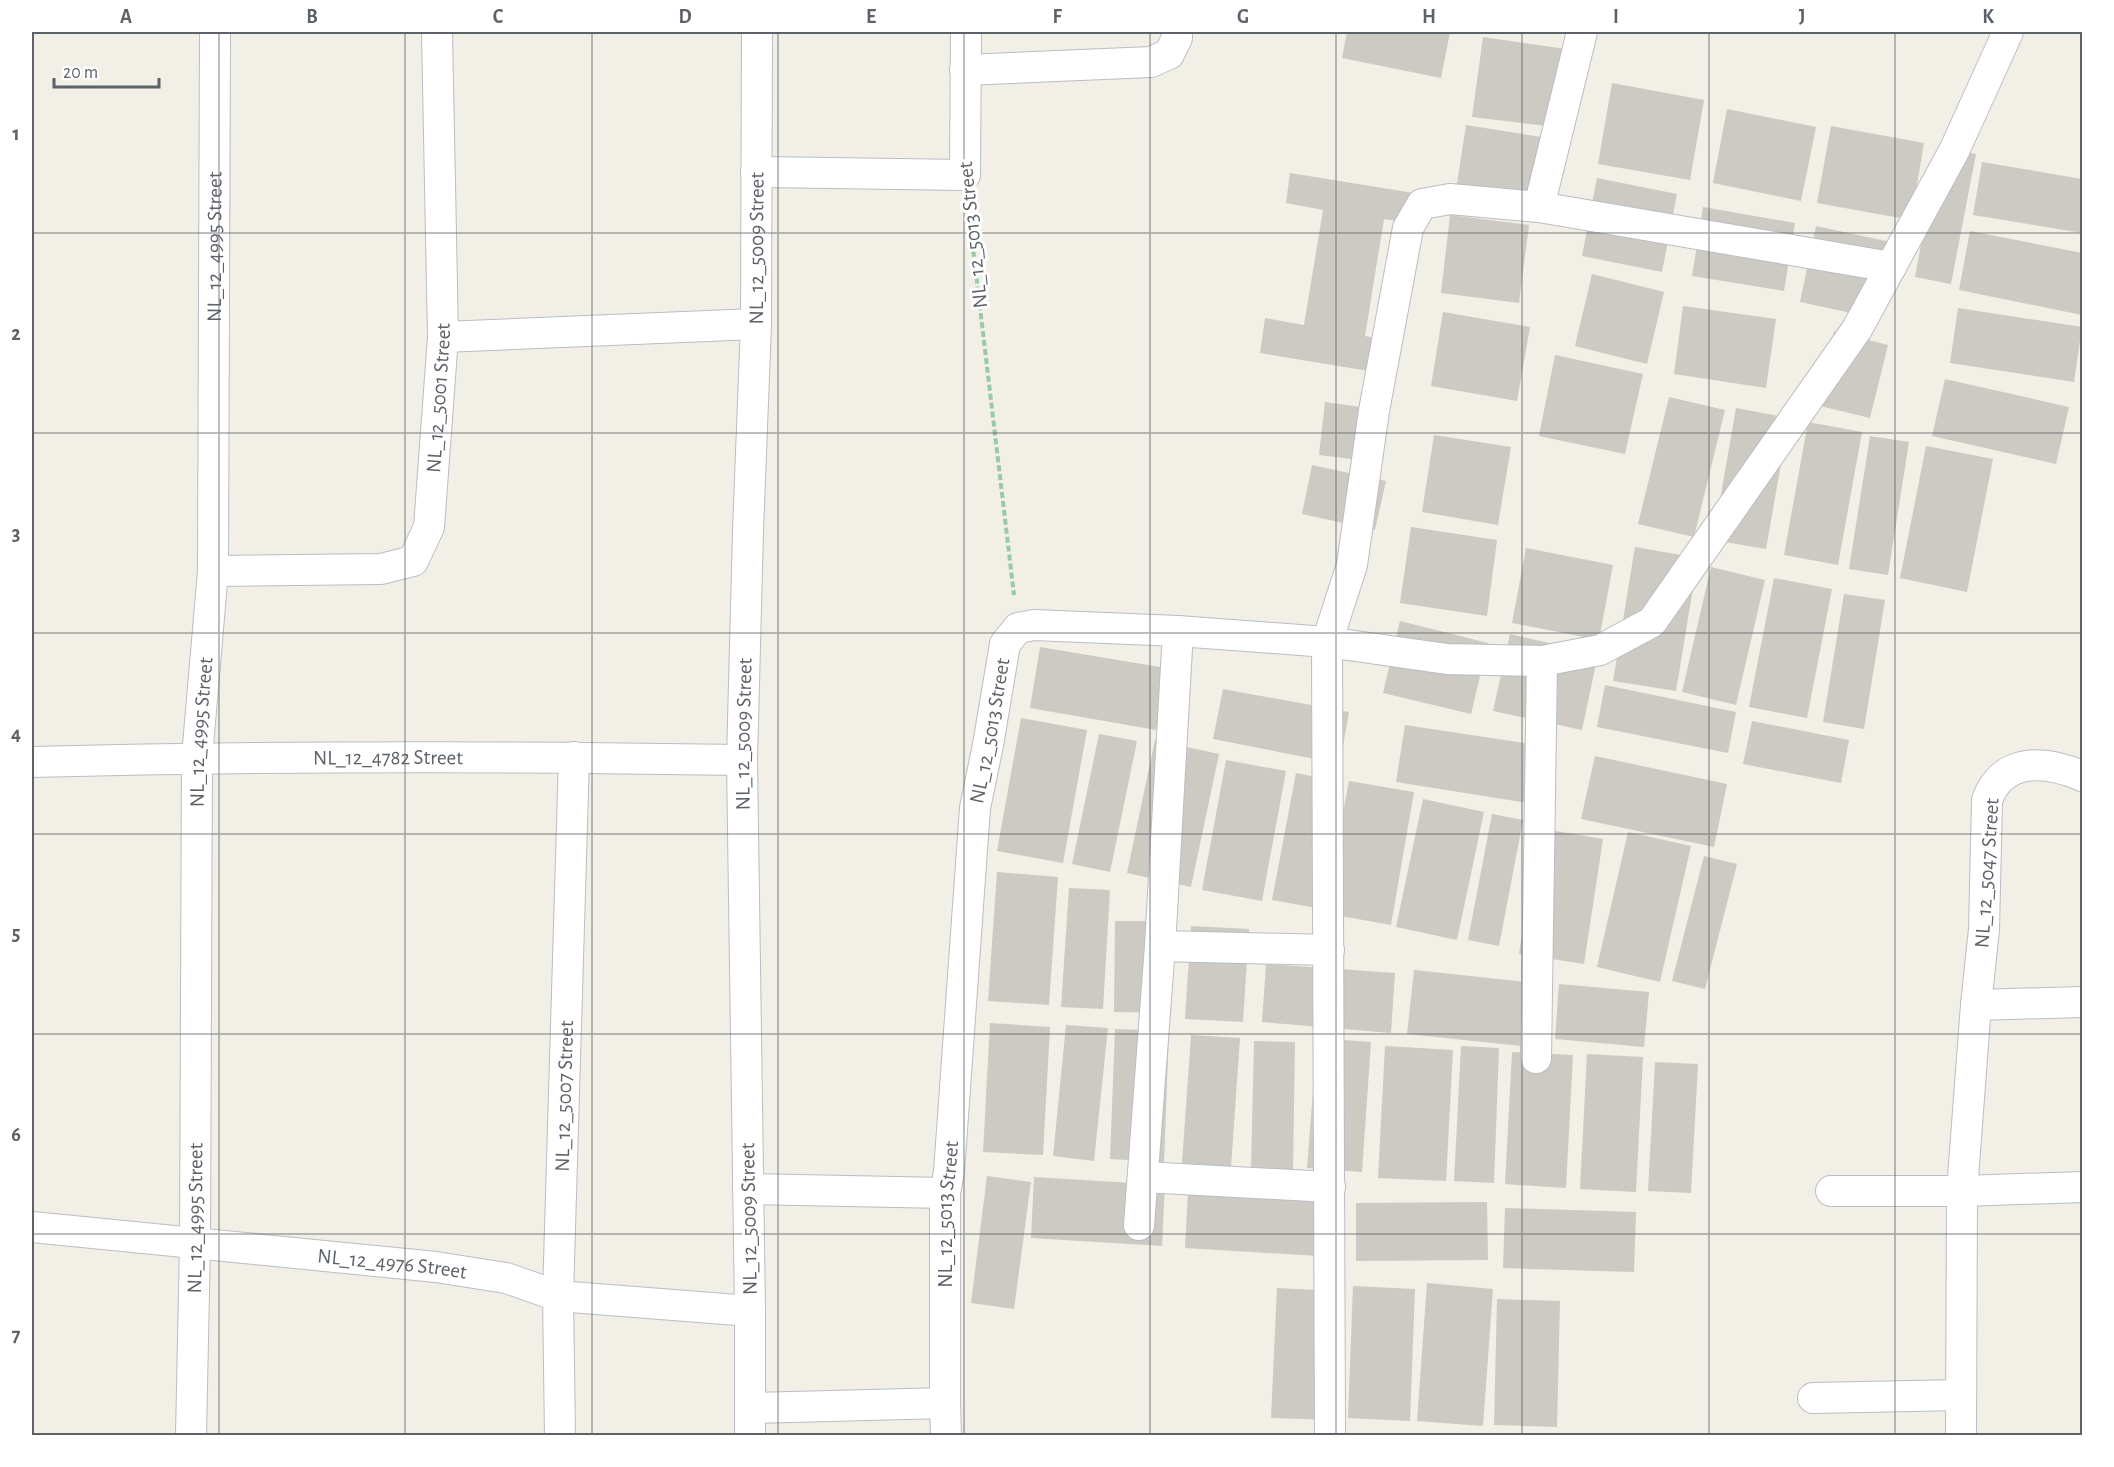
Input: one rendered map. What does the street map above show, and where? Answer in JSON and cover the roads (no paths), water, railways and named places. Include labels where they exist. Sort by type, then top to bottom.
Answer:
[{"type":"street","name":"NL_12_4995 Street","points":[[191,1436],[195,1243],[197,757],[213,571],[215,32]]},
{"type":"street","name":"NL_12_5001 Street","points":[[213,571],[381,569],[412,561],[429,527],[443,337],[437,32]]},
{"type":"street","name":"NL_12_5009 Street","points":[[750,1422],[742,760],[747,531],[756,324],[757,32]]},
{"type":"street","name":"NL_12_5013 Street","points":[[756,172],[965,176],[966,32]]},
{"type":"street","points":[[1539,207],[1582,32]]},
{"type":"street","points":[[1139,1225],[1160,946],[1178,631],[1328,642],[1447,659],[1542,661],[1600,650],[1652,622],[1857,329],[1954,151],[2008,32]]},
{"type":"street","points":[[966,70],[1151,62],[1173,43]]},
{"type":"street","points":[[1330,1436],[1328,642],[1352,565],[1374,411],[1408,228],[1422,204],[1449,199],[1539,207],[1891,267]]},
{"type":"street","points":[[443,337],[756,324]]},
{"type":"street","name":"NL_12_5013 Street","points":[[946,1436],[945,1193],[949,1172],[975,808],[1005,644],[1018,628],[1034,625],[1178,631]]},
{"type":"street","points":[[1536,1058],[1542,661]]},
{"type":"street","name":"NL_12_4782 Street","points":[[32,762],[197,757],[574,757],[742,760]]},
{"type":"street","name":"NL_12_5007 Street","points":[[560,1436],[558,1296],[574,757]]},
{"type":"street","name":"NL_12_5047 Street","points":[[1961,1436],[1962,1191],[1984,929],[1987,800],[1992,787],[2002,775],[2014,770],[2032,766],[2057,767],[2082,776]]},
{"type":"street","points":[[1160,946],[1329,950]]},
{"type":"street","points":[[1976,1005],[2082,1002]]},
{"type":"street","points":[[1143,1177],[1330,1187]]},
{"type":"street","points":[[1831,1191],[1962,1191],[2082,1187]]},
{"type":"street","points":[[748,1189],[945,1193]]},
{"type":"street","name":"NL_12_4976 Street","points":[[32,1227],[436,1267],[506,1278],[558,1296],[750,1311]]},
{"type":"street","points":[[1813,1398],[1961,1395]]},
{"type":"street","points":[[750,1422],[945,1403]]}]
